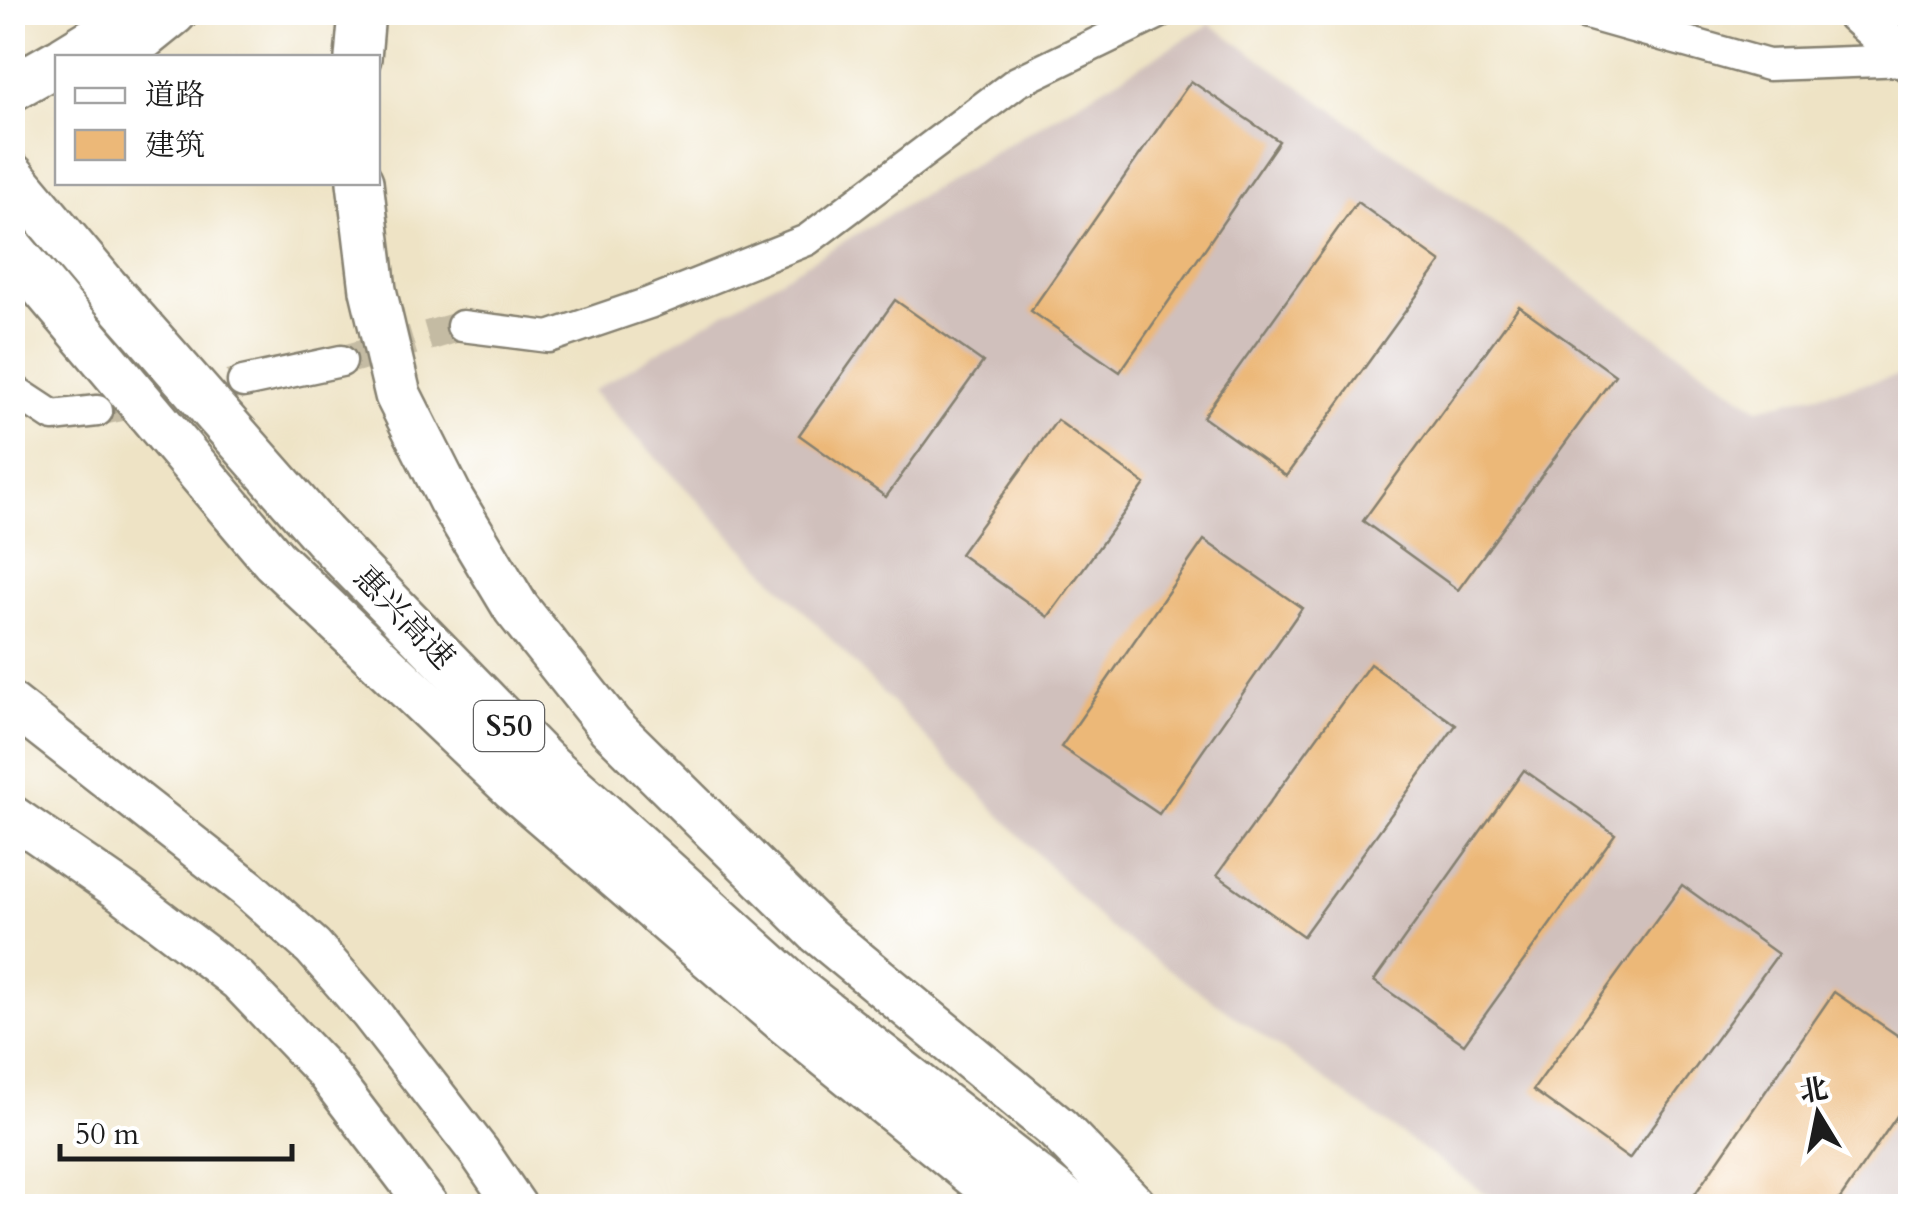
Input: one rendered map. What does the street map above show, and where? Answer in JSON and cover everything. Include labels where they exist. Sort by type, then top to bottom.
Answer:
[{"type":"highway","points":[[75,55],[123,38],[174,12]]},
{"type":"highway","points":[[358,55],[362,12]]},
{"type":"highway","points":[[12,88],[55,64]]},
{"type":"highway","points":[[12,120],[55,97]]},
{"type":"highway","name":"惠兴高速","points":[[12,176],[324,536],[543,761],[799,992],[1072,1206]]},
{"type":"highway","points":[[360,185],[373,290],[398,395],[451,500],[516,608],[610,726],[818,931],[1058,1130],[1132,1206]]},
{"type":"highway","name":"惠兴高速","points":[[12,250],[274,560],[513,786],[785,1021],[1014,1206]]},
{"type":"main road","points":[[1854,12],[1909,61]]},
{"type":"main road","points":[[12,704],[248,889],[313,947],[370,1012],[516,1206]]},
{"type":"main road","points":[[12,816],[124,893],[238,980],[326,1072],[428,1206]]},
{"type":"street","points":[[462,326],[549,337],[807,240],[1018,82],[1161,12]]},
{"type":"street","points":[[1580,12],[1768,65],[1909,61]]},
{"type":"street","points":[[243,382],[341,361]]},
{"type":"street","points":[[12,389],[53,416],[97,412]]},
{"type":"shaded area","points":[[1210,24],[1758,408],[1910,373],[1910,1206],[1503,1206],[1106,925],[592,391]]},
{"type":"building","points":[[1191,81],[1279,141],[1120,372],[1031,311]]},
{"type":"building","points":[[1357,202],[1441,262],[1286,476],[1203,417]]},
{"type":"building","points":[[895,300],[983,362],[886,497],[799,435]]},
{"type":"building","points":[[1519,306],[1615,375],[1458,590],[1363,521]]},
{"type":"building","points":[[1057,420],[1145,484],[1048,617],[960,554]]},
{"type":"building","points":[[1204,540],[1302,608],[1159,814],[1061,747]]},
{"type":"building","points":[[1370,664],[1456,725],[1303,936],[1217,875]]},
{"type":"building","points":[[1524,770],[1615,834],[1464,1044],[1374,981]]},
{"type":"building","points":[[1682,885],[1778,954],[1629,1159],[1533,1090]]},
{"type":"building","points":[[1834,992],[1910,1044],[1910,1097],[1835,1206],[1712,1206],[1695,1194]]},
{"type":"tunnel","points":[[341,361],[462,326]]},
{"type":"tunnel","points":[[97,411],[243,382]]}]
